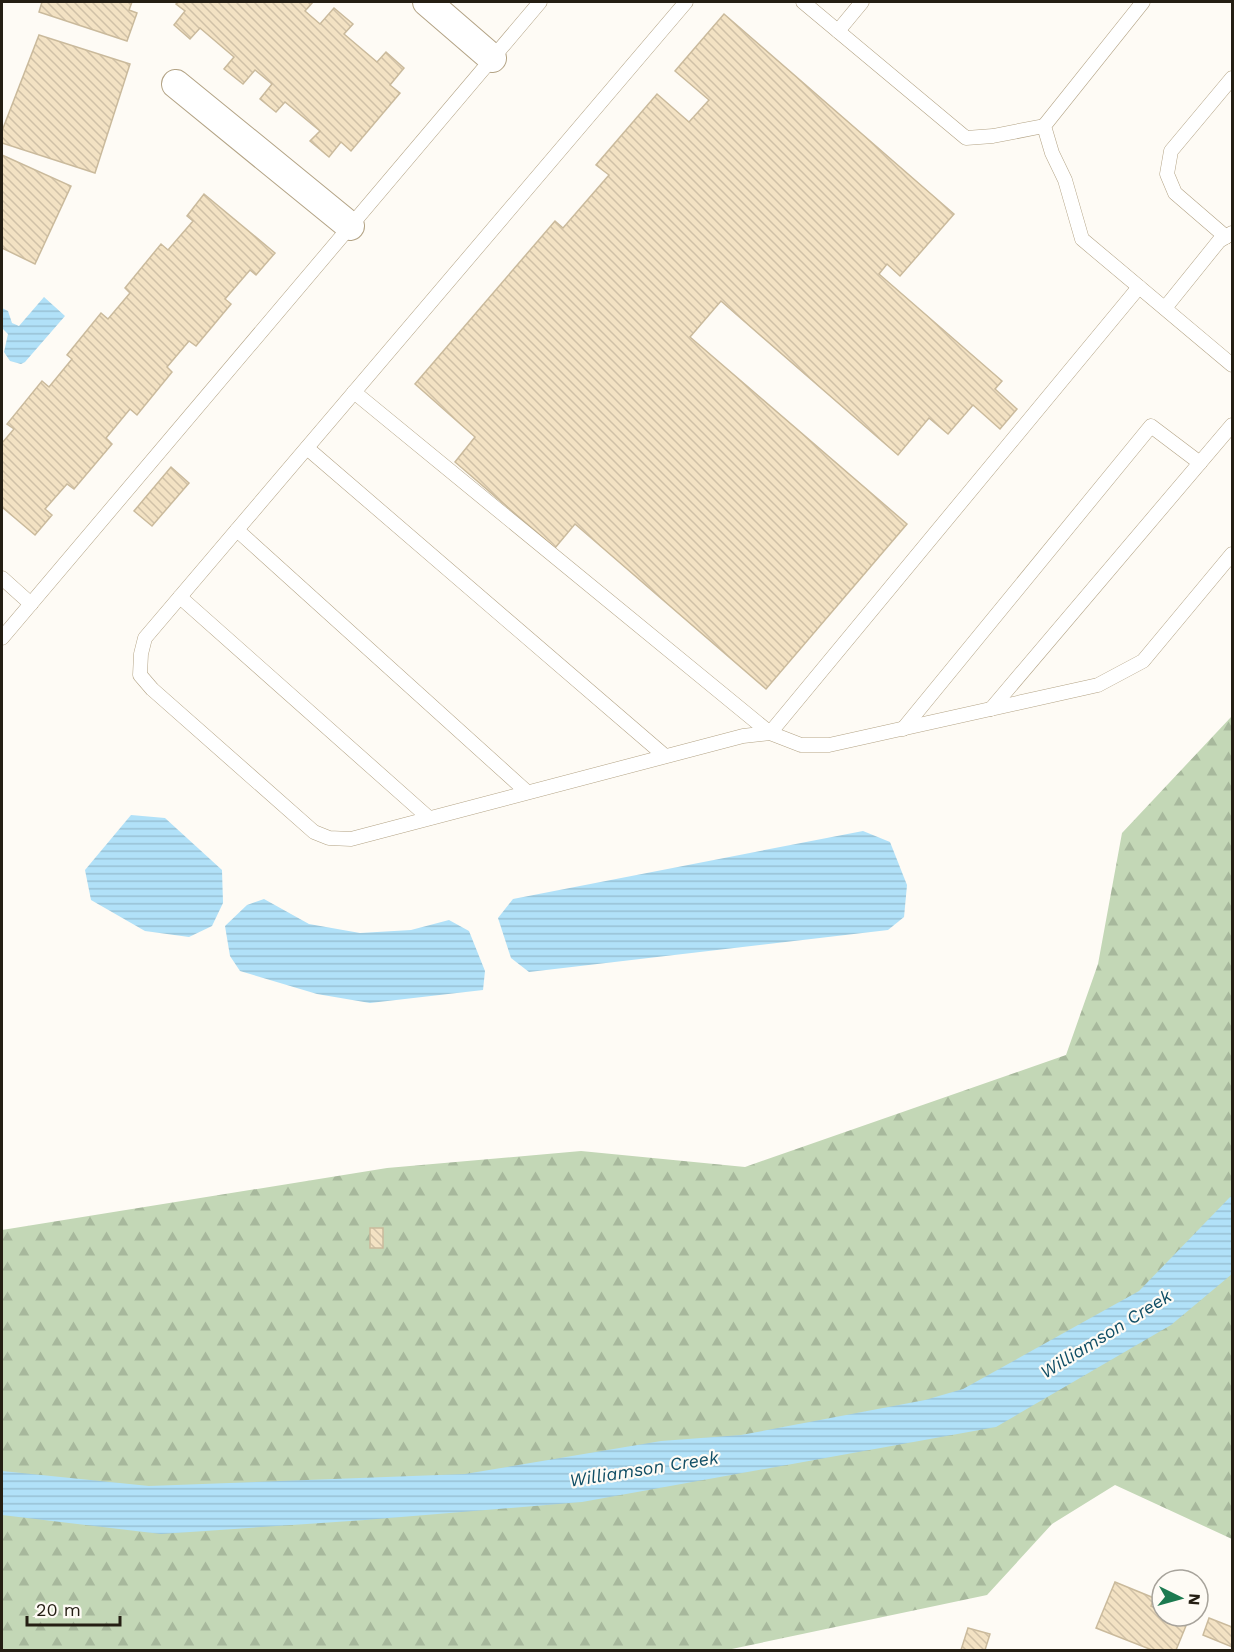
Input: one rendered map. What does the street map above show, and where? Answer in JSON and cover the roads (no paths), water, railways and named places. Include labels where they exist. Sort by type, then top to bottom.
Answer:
[{"type":"street","points":[[427,2],[492,58]]},
{"type":"street","points":[[176,84],[350,226]]},
{"type":"lane","points":[[2,638],[540,2]]},
{"type":"lane","points":[[686,2],[145,638],[141,654],[140,675],[152,689],[314,832],[329,838],[351,839],[743,736],[770,733],[1139,287]]},
{"type":"lane","points":[[803,2],[966,138],[993,136],[1044,126],[1143,2]]},
{"type":"lane","points":[[838,31],[862,2]]},
{"type":"lane","points":[[1165,308],[1219,241],[1229,235],[1175,193],[1167,174],[1171,151],[1233,78]]},
{"type":"lane","points":[[1044,126],[1052,153],[1065,180],[1082,239],[1233,365]]},
{"type":"lane","points":[[354,392],[770,733],[801,745],[829,745],[1098,685],[1143,661],[1233,554]]},
{"type":"lane","points":[[991,709],[1233,425]]},
{"type":"lane","points":[[903,729],[1151,426],[1200,463]]},
{"type":"lane","points":[[307,447],[665,756]]},
{"type":"lane","points":[[237,530],[527,792]]},
{"type":"lane","points":[[2,578],[31,604]]},
{"type":"lane","points":[[180,597],[429,818]]},
{"type":"water","points":[[44,297],[65,316],[25,362],[21,364],[10,361],[4,352],[8,334],[2,328],[2,308],[8,311],[12,323],[19,326]]},
{"type":"water","points":[[131,815],[165,818],[222,870],[223,903],[212,926],[189,937],[145,931],[91,900],[85,870]]},
{"type":"water","points":[[863,831],[890,842],[907,885],[904,917],[888,930],[529,972],[511,958],[498,918],[513,899]]},
{"type":"water","points":[[264,899],[309,924],[360,933],[411,930],[449,920],[469,931],[485,971],[483,990],[370,1003],[317,994],[240,971],[230,956],[225,926],[247,905]]},
{"type":"water","name":"Williamson Creek","points":[[1232,1195],[1232,1274],[1171,1325],[996,1427],[582,1502],[161,1534],[2,1515],[2,1471],[149,1486],[465,1474],[661,1441],[741,1435],[925,1400],[963,1389],[1139,1291]]}]
